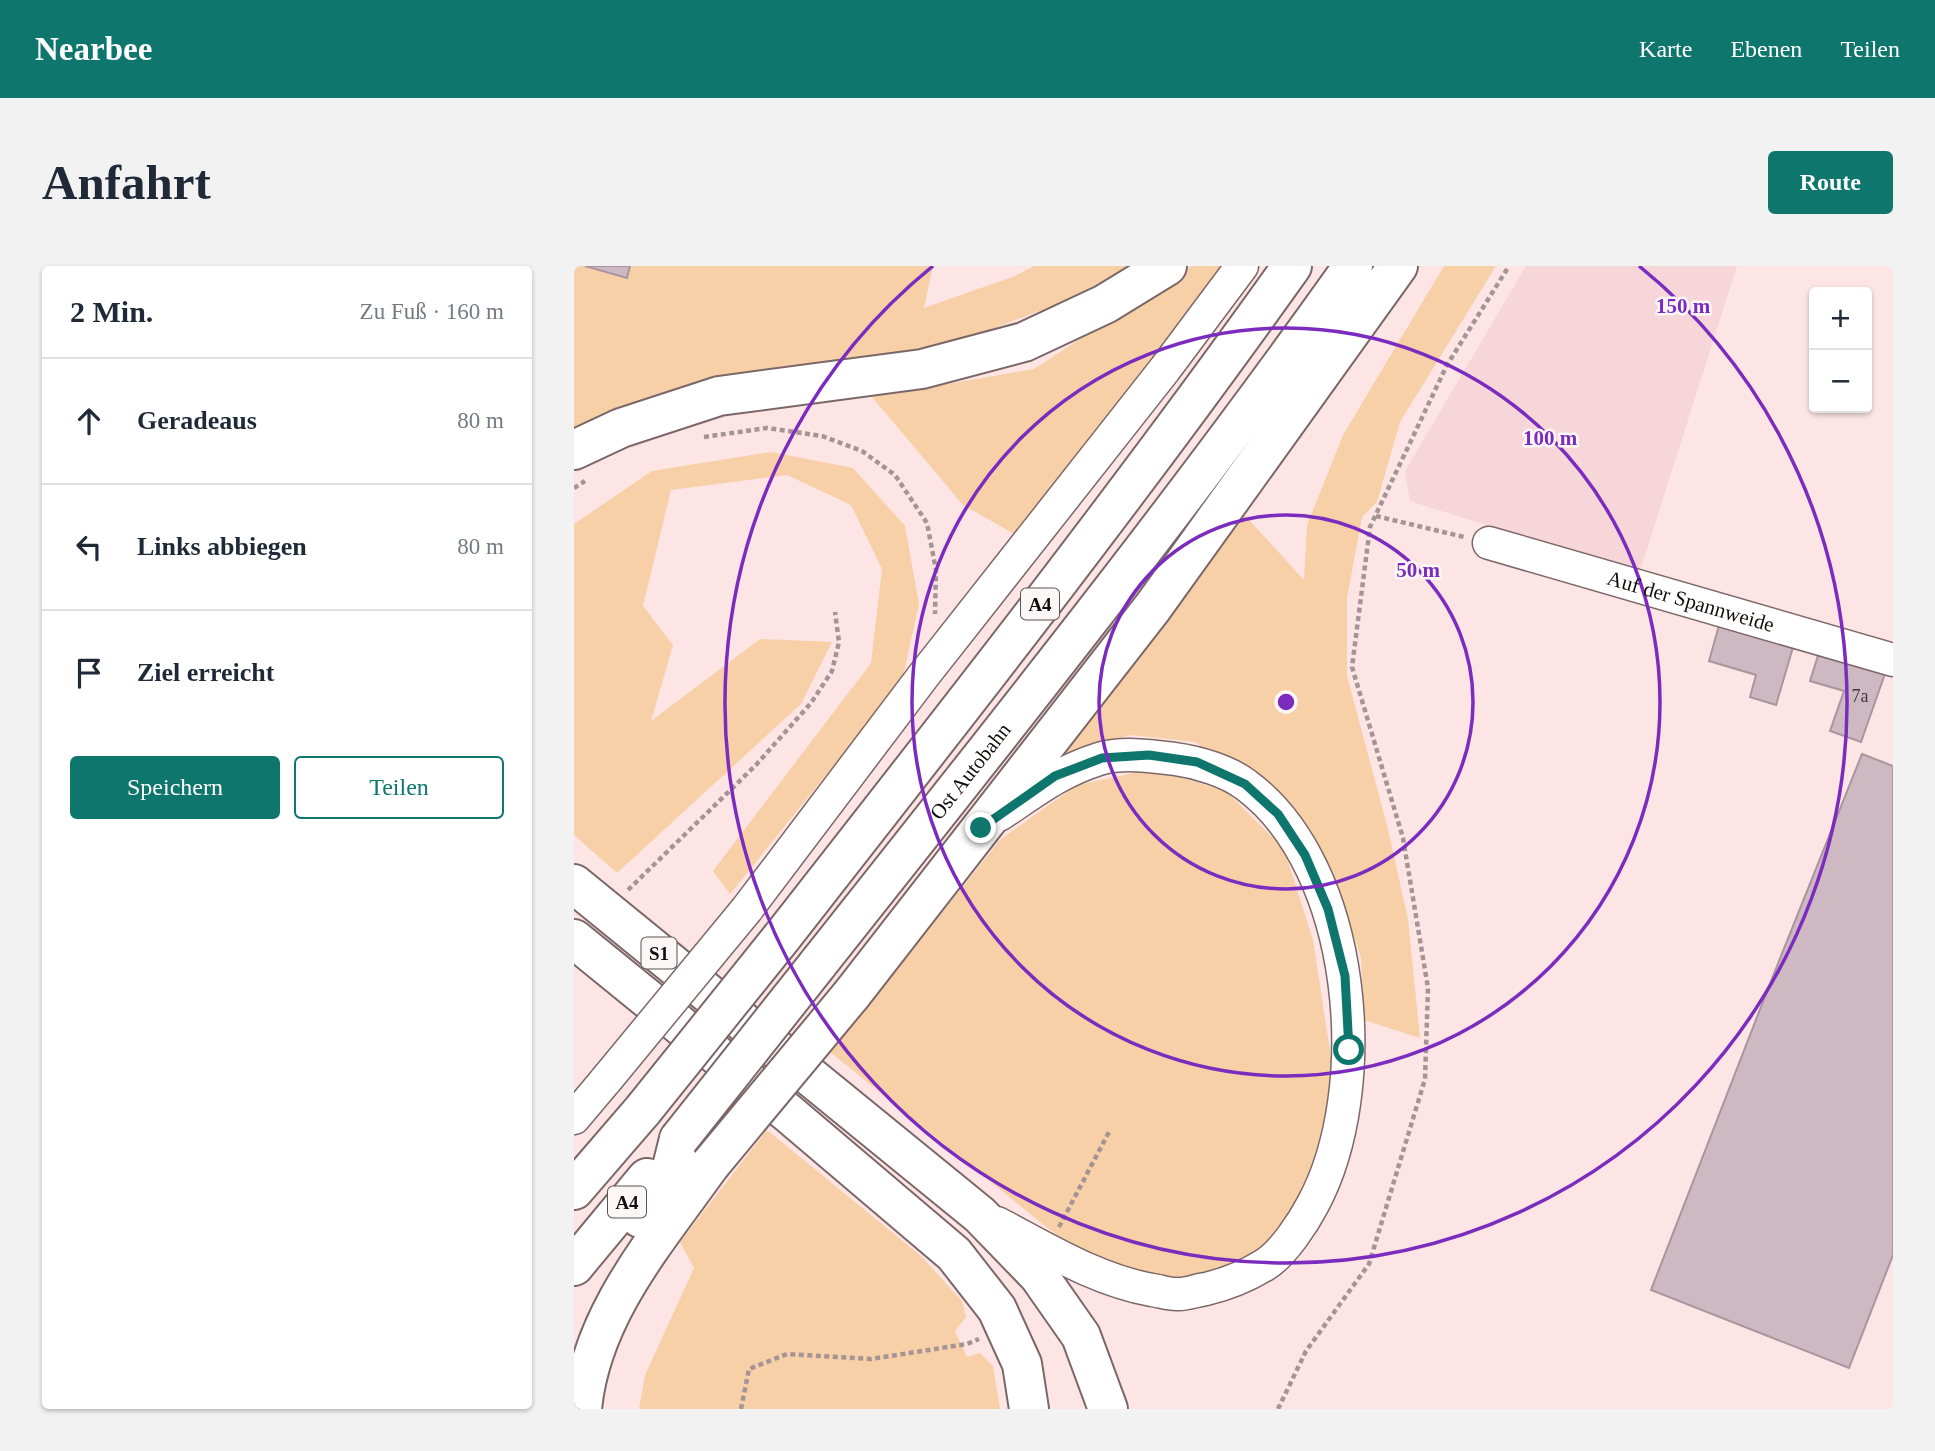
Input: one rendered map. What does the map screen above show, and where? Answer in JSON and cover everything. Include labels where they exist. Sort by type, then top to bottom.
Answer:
[{"type":"highway","points":[[584,463],[621,428],[719,396],[922,369],[1024,342],[1105,304],[1167,266]]},
{"type":"highway","name":"A4","points":[[574,1190],[643,1110],[782,937],[1005,651],[1292,266]]},
{"type":"highway","name":"Ost Autobahn","points":[[574,1265],[679,1139],[1136,560],[1353,266]]},
{"type":"highway","points":[[582,1409],[584,1387],[599,1339],[623,1287],[710,1165],[852,994],[1153,607],[1398,266]]},
{"type":"highway","name":"S1","points":[[574,884],[979,1214]]},
{"type":"highway","name":"S1","points":[[574,939],[954,1254],[997,1309],[1006,1329]]},
{"type":"highway","points":[[574,1347],[578,1329],[602,1272],[670,1175],[679,1139]]},
{"type":"highway","points":[[979,1214],[1038,1276],[1081,1336],[1108,1409]]},
{"type":"highway","points":[[1006,1329],[1022,1364],[1028,1409]]},
{"type":"street","points":[[574,1118],[747,909],[924,675],[1165,369],[1242,266]]},
{"type":"street","name":"Auf der Spannweide","points":[[1489,543],[1893,660]]},
{"type":"street","points":[[979,1214],[1115,1282],[1178,1294],[1226,1284],[1268,1262],[1302,1224],[1327,1178],[1343,1118],[1349,1050],[1345,976],[1328,909],[1305,855],[1278,814],[1245,784],[1197,762],[1149,755],[1102,758],[1055,776],[981,828]]},
{"type":"path","points":[[1278,1409],[1306,1352],[1370,1264],[1425,1079],[1428,988],[1403,838],[1352,667],[1370,527],[1447,365],[1510,266]]},
{"type":"path","points":[[698,438],[767,428],[822,436],[862,452],[895,475],[926,523],[936,569],[933,624]]},
{"type":"path","points":[[574,488],[584,463]]},
{"type":"path","points":[[1376,516],[1489,543]]},
{"type":"path","points":[[607,910],[756,765],[811,703],[832,671],[839,642],[835,612]]},
{"type":"path","points":[[1048,1250],[1109,1132]]},
{"type":"path","points":[[741,1409],[749,1369],[787,1354],[871,1360],[967,1344],[1006,1329]]},
{"type":"shaded area","points":[[574,266],[933,266],[924,308],[1015,276],[1034,266],[1131,266],[1066,301],[962,340],[802,374],[574,430]]},
{"type":"shaded area","points":[[1192,266],[1232,266],[1018,536],[963,505],[872,397],[1034,369]]},
{"type":"shaded area","points":[[1444,266],[1496,266],[1400,422],[1377,502],[1362,517],[1347,598],[1347,676],[1387,825],[1408,919],[1420,1038],[1364,1020],[1361,958],[1333,873],[1273,791],[1195,742],[1131,735],[1057,756],[1241,511],[1304,580],[1307,525],[1343,435]]},
{"type":"shaded area","points":[[1526,266],[1737,266],[1639,574],[1410,501],[1405,471]]},
{"type":"shaded area","points":[[771,452],[853,468],[905,526],[919,604],[902,681],[730,894],[713,871],[871,663],[882,569],[851,505],[787,475],[671,490],[643,606],[673,645],[651,721],[760,639],[832,642],[801,704],[617,873],[574,835],[574,524],[652,471]]},
{"type":"shaded area","points":[[1153,769],[1226,791],[1284,849],[1313,940],[1331,1057],[1331,1106],[1322,1159],[1300,1204],[1272,1239],[1228,1270],[1177,1277],[1130,1275],[1065,1242],[830,1052],[1001,839],[1077,785]]},
{"type":"shaded area","points":[[767,1130],[921,1256],[962,1301],[966,1317],[955,1331],[967,1357],[980,1353],[993,1366],[1000,1409],[639,1409],[645,1375],[694,1268],[680,1242]]},
{"type":"building","points":[[585,266],[630,266],[627,278]]},
{"type":"building","points":[[1720,622],[1794,644],[1776,705],[1750,697],[1756,675],[1709,661]]},
{"type":"building","points":[[1820,649],[1887,668],[1861,742],[1830,731],[1844,691],[1810,681]]},
{"type":"building","points":[[1862,754],[1893,766],[1893,1255],[1849,1368],[1651,1290]]},
{"type":"route","points":[[981,828],[1055,776],[1102,758],[1149,755],[1197,762],[1245,784],[1278,814],[1305,855],[1328,909],[1345,976],[1349,1050]]}]
